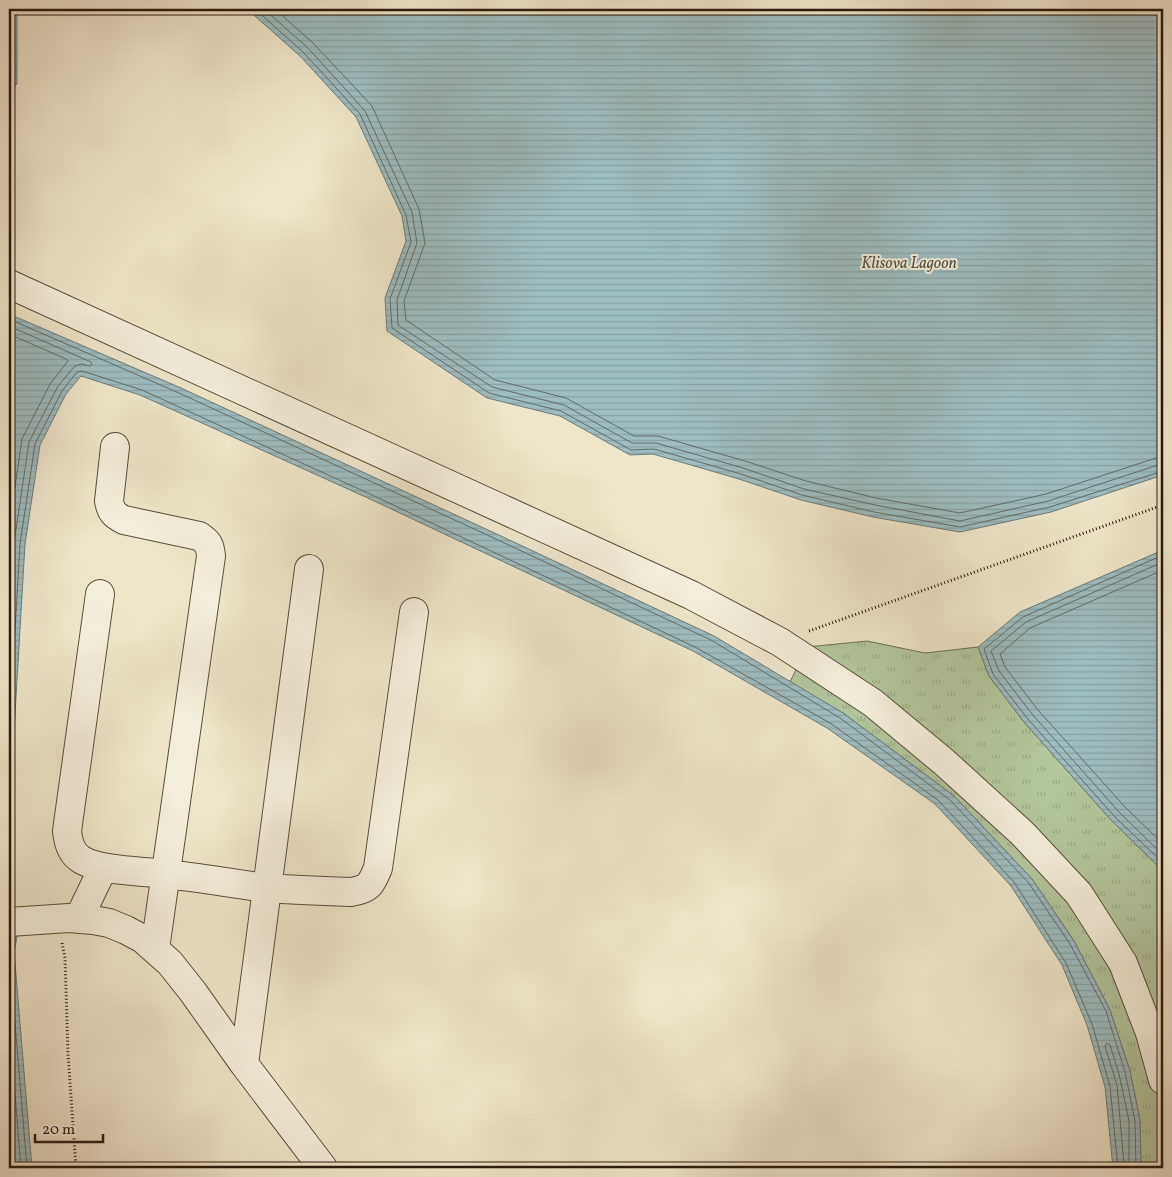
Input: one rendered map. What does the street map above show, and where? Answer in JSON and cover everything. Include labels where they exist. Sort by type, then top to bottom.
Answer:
[{"type":"street","points":[[9,284],[691,595],[780,642],[873,703],[944,762],[1023,834],[1080,894],[1123,962],[1150,1033],[1163,1080]]},
{"type":"street","points":[[115,447],[109,501],[110,508],[116,516],[124,520],[199,536],[206,540],[210,546],[209,566],[167,874],[155,949]]},
{"type":"street","points":[[244,1064],[309,569]]},
{"type":"street","points":[[100,594],[67,831],[68,842],[73,852],[80,860],[103,868],[167,874],[267,888],[351,892],[363,890],[369,886],[374,878],[378,868],[414,612]]},
{"type":"street","points":[[58,919],[103,868]]},
{"type":"street","points":[[9,922],[58,919],[109,924],[143,939],[170,963],[194,992],[244,1064],[323,1168]]},
{"type":"path","points":[[780,642],[1163,505]]},
{"type":"path","points":[[58,919],[64,958],[76,1168]]},
{"type":"green space","points":[[867,641],[925,653],[978,647],[989,676],[1024,722],[1111,820],[1157,865],[1163,880],[1163,1168],[1141,1168],[1140,1120],[1130,1071],[1110,1010],[1074,941],[1032,879],[954,796],[843,713],[790,682],[807,647]]},
{"type":"water","points":[[9,9],[17,9],[17,84],[9,91]]},
{"type":"water","name":"Klisova Lagoon","points":[[247,9],[1163,9],[1163,475],[1051,512],[960,532],[873,517],[801,500],[739,479],[653,454],[630,455],[560,416],[487,398],[387,331],[385,298],[406,241],[402,216],[356,117],[300,56]]},
{"type":"water","points":[[9,314],[181,388],[714,636],[843,713],[954,796],[1032,879],[1074,941],[1110,1010],[1130,1071],[1140,1120],[1141,1168],[1113,1168],[1105,1087],[1087,1025],[1062,965],[1011,886],[935,804],[827,728],[693,651],[370,499],[140,395],[81,376],[66,394],[40,445],[25,544],[9,816]]},
{"type":"water","points":[[1163,550],[1163,880],[1157,865],[1111,820],[1024,722],[989,676],[978,647],[1020,612]]},
{"type":"water","points":[[18,933],[14,951],[32,1168],[9,1168],[9,934]]}]
